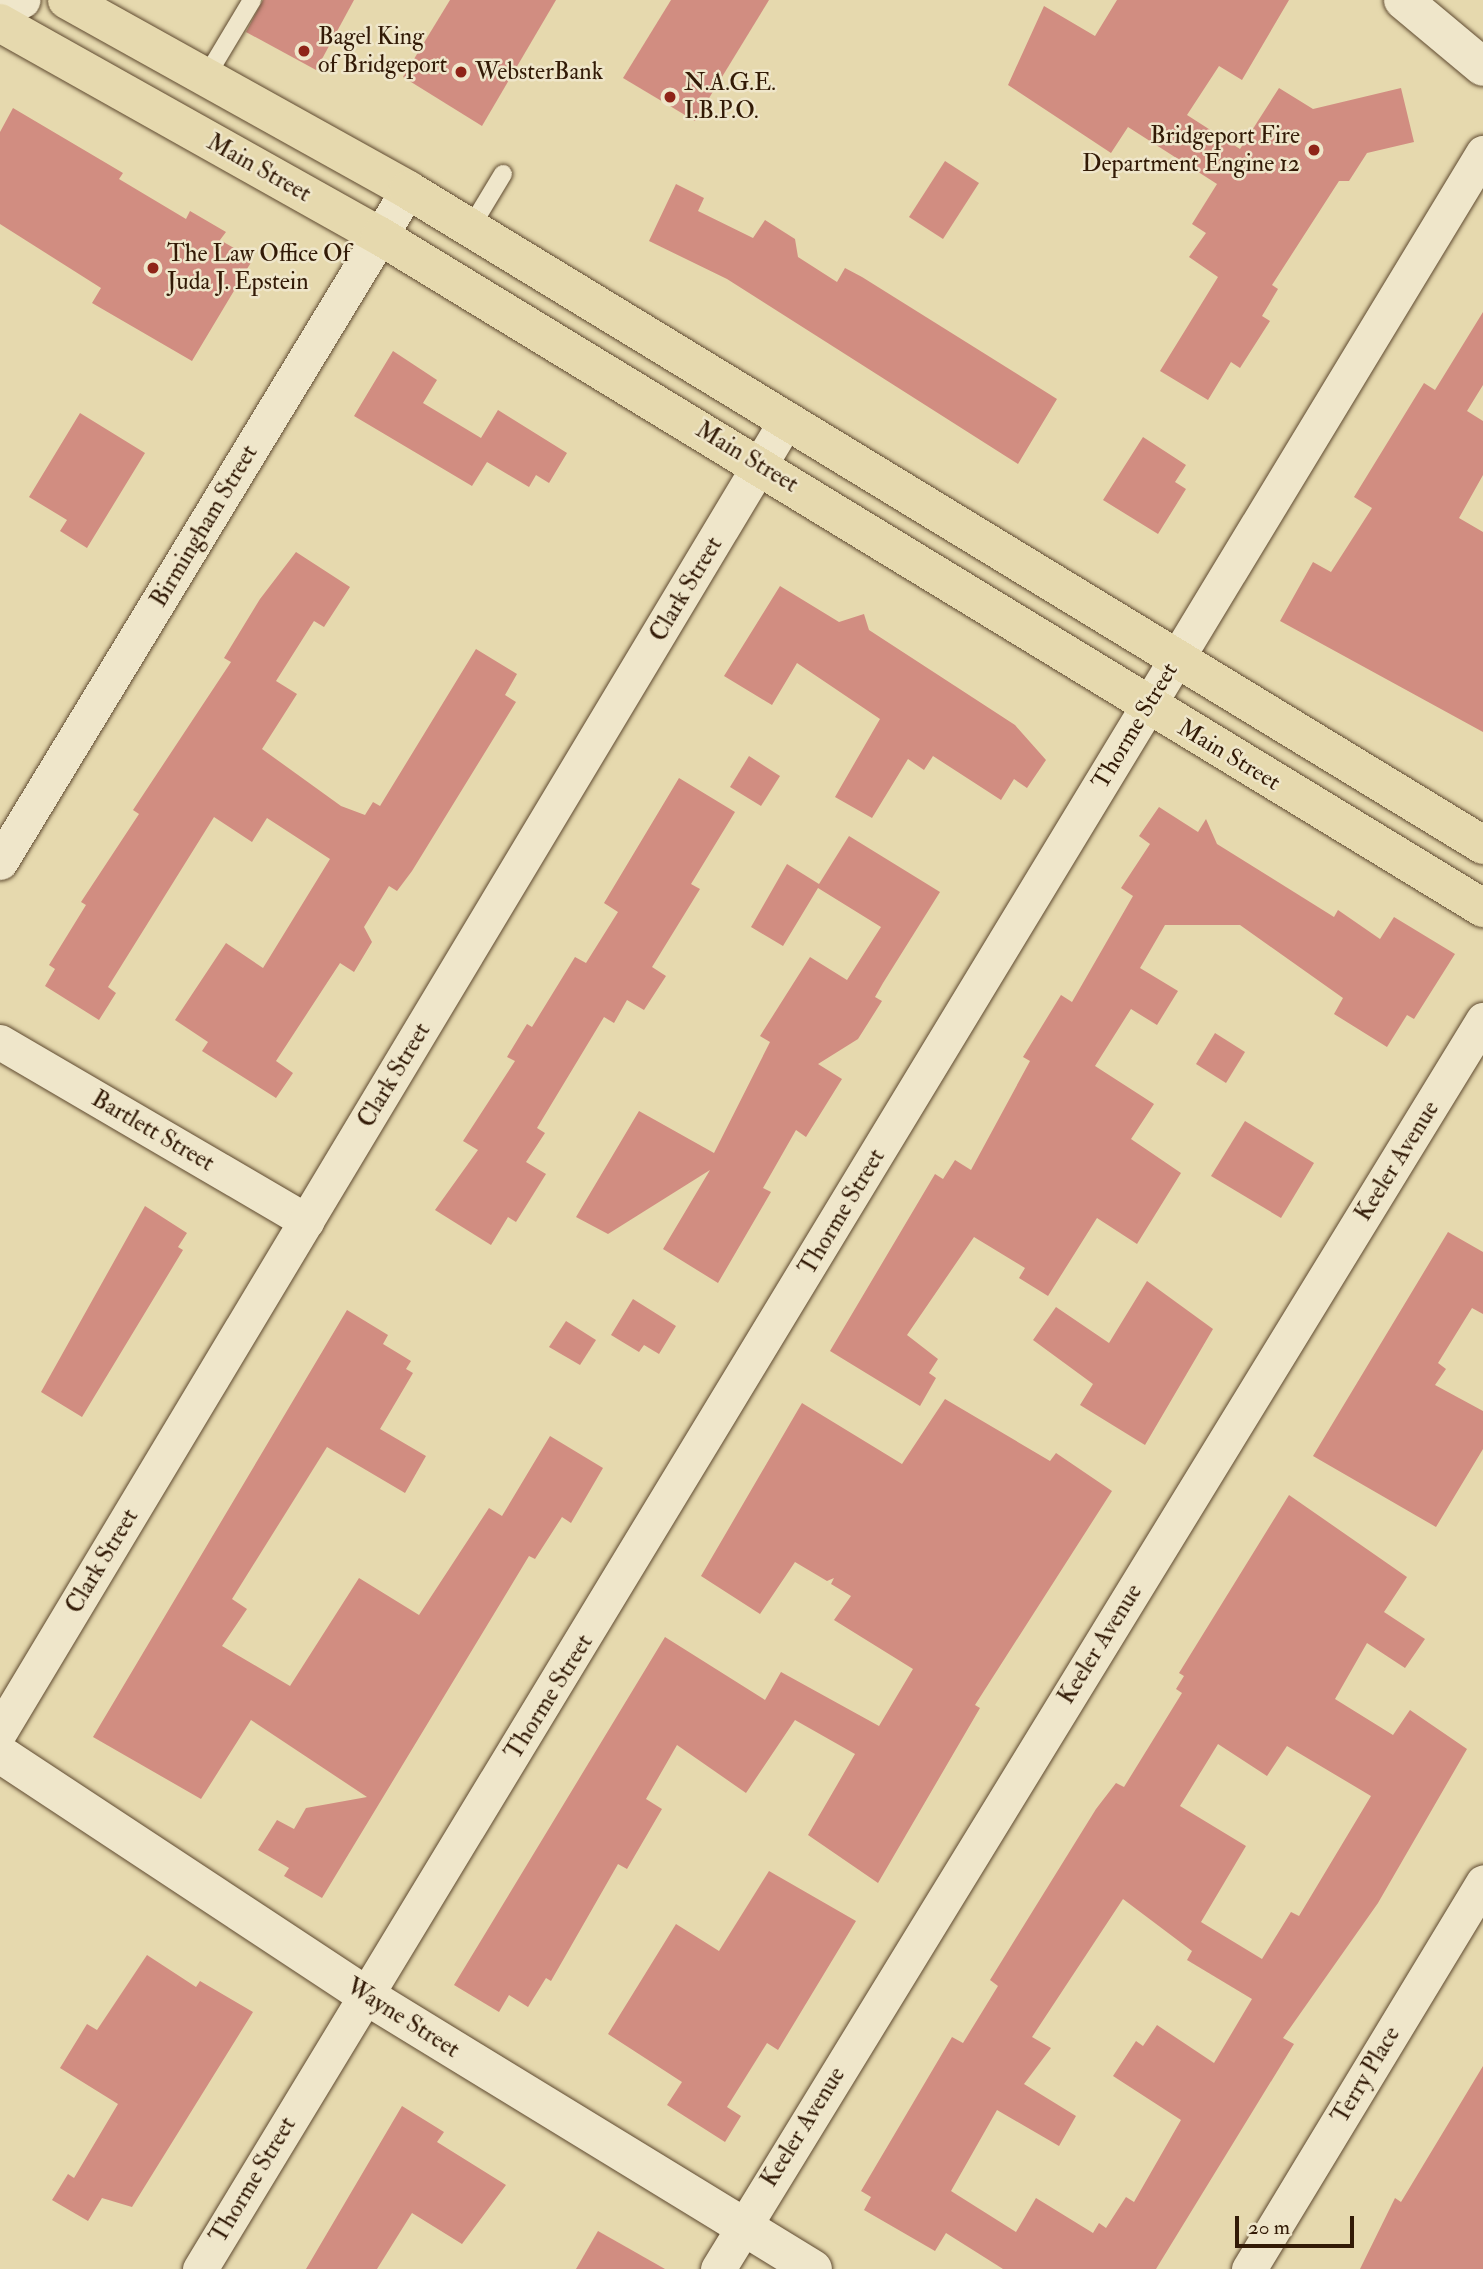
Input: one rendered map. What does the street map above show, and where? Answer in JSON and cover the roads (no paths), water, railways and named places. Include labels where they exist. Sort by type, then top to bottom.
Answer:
[{"type":"main road","points":[[66,0],[471,227],[1483,845]]},
{"type":"main road","name":"Main Street","points":[[0,23],[380,236],[761,465],[1147,705],[1483,908]]},
{"type":"street","points":[[0,11],[23,0]]},
{"type":"street","points":[[1403,0],[1483,67]]},
{"type":"street","name":"Thorme Street","points":[[200,2269],[1483,153]]},
{"type":"street","name":"Birmingham Street","points":[[0,862],[408,190]]},
{"type":"street","name":"Clark Street","points":[[0,1731],[787,419]]},
{"type":"street","name":"Keeler Avenue","points":[[719,2269],[1483,1020]]},
{"type":"street","name":"Bartlett Street","points":[[0,1042],[306,1221]]},
{"type":"street","name":"Wayne Street","points":[[0,1754],[365,1995],[813,2269]]},
{"type":"street","name":"Terry Place","points":[[1250,2269],[1483,1882]]},
{"type":"lane","points":[[206,77],[252,0]]},
{"type":"lane","points":[[471,227],[503,174]]},
{"type":"place","name":"Bagel King of Bridgeport","points":[[304,51]]},
{"type":"place","name":"WebsterBank","points":[[461,72]]},
{"type":"place","name":"N.A.G.E. I.B.P.O.","points":[[670,97]]},
{"type":"place","name":"Bridgeport Fire Department Engine 12","points":[[1314,150]]},
{"type":"place","name":"The Law Office Of Juda J. Epstein","points":[[153,268]]}]
